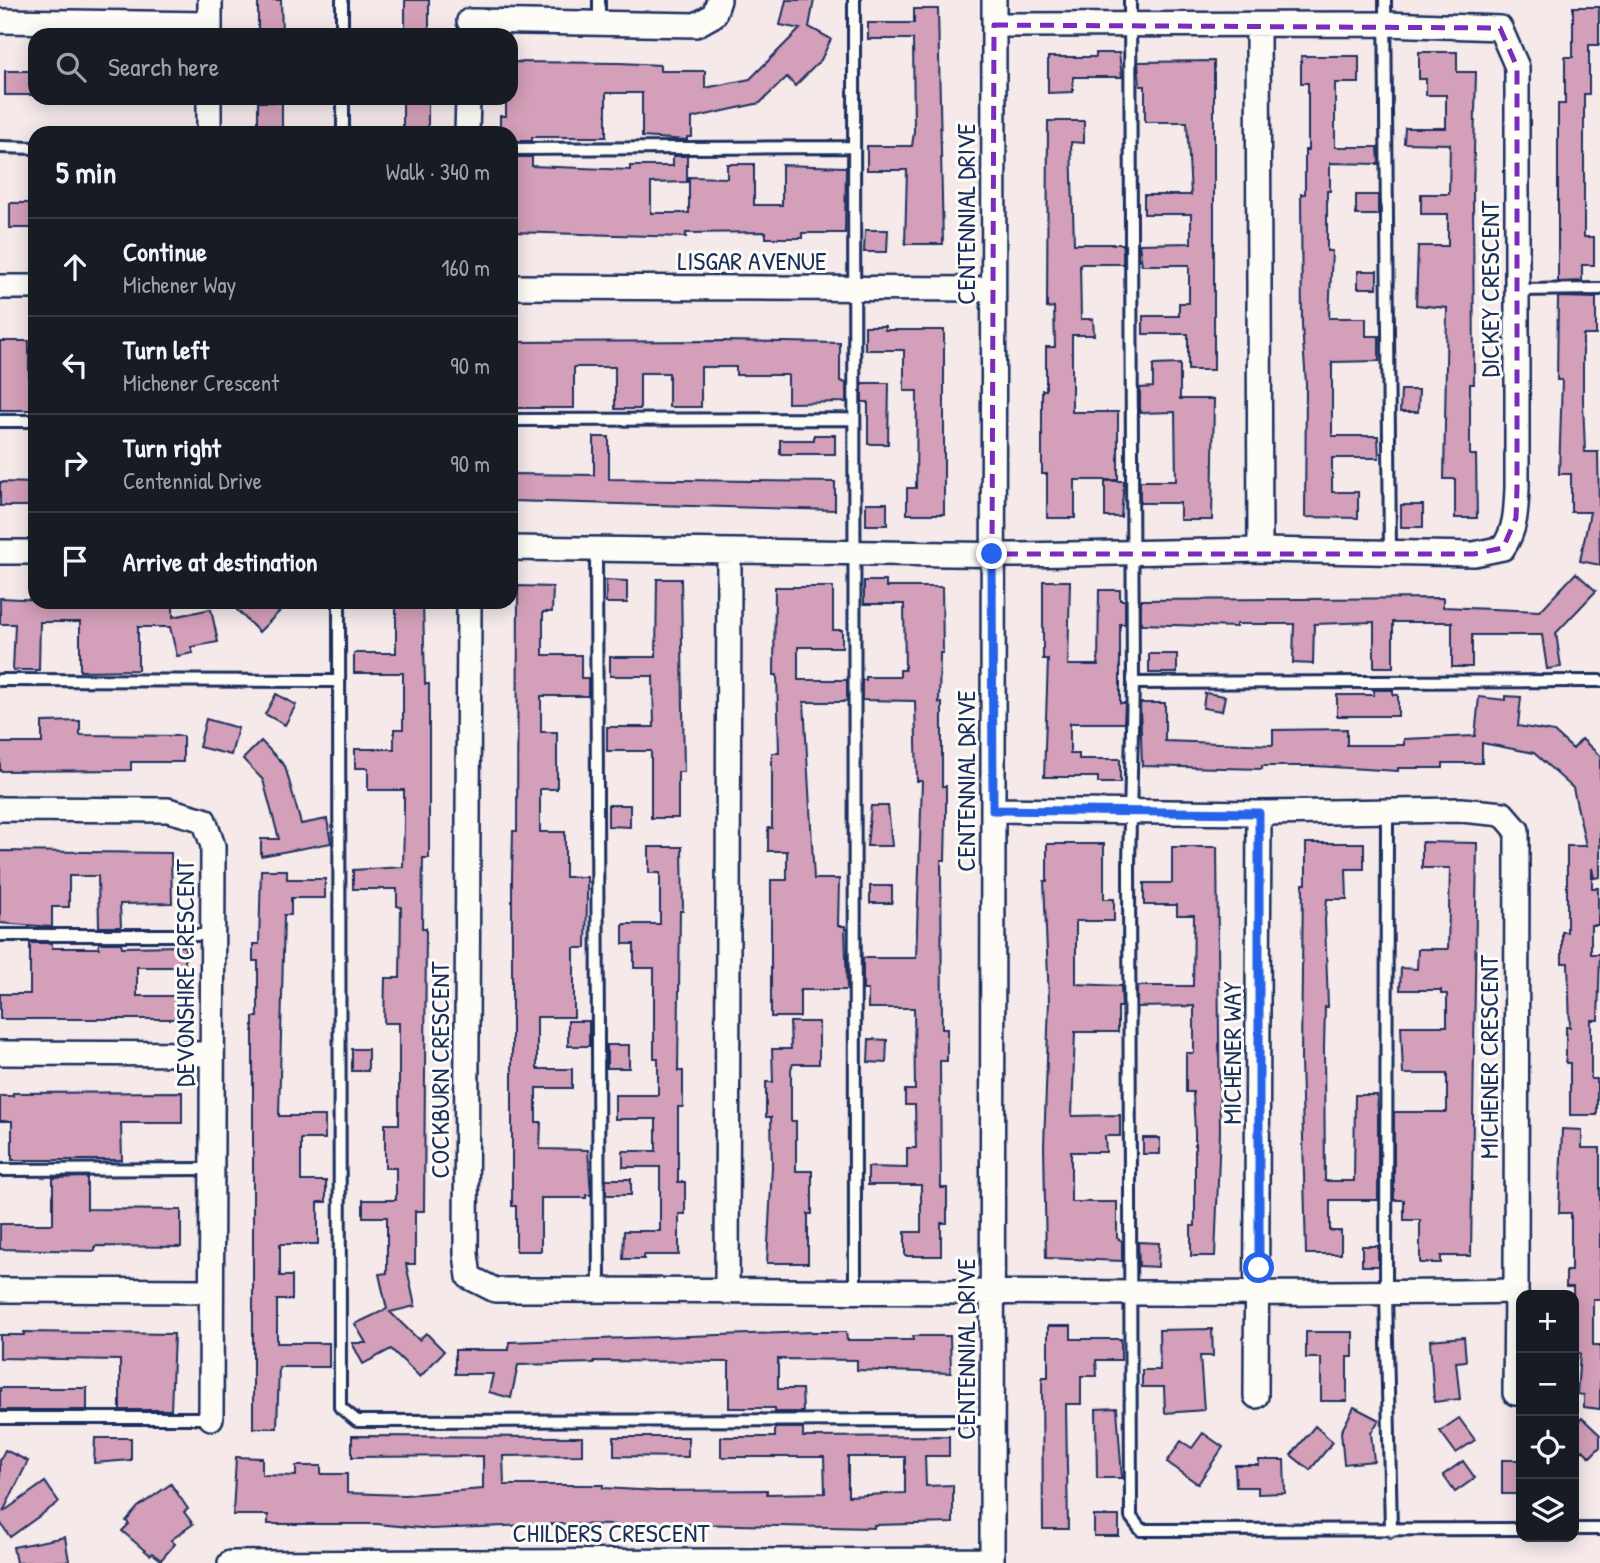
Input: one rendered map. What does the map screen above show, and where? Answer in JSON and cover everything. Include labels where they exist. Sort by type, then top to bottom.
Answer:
[{"type":"street","points":[[210,0],[210,28]]},
{"type":"street","points":[[469,19],[599,11],[696,25],[715,15],[719,0]]},
{"type":"street","name":"CENTENNIAL DRIVE","points":[[992,1562],[994,0]]},
{"type":"street","points":[[0,21],[184,28]]},
{"type":"street","points":[[1258,24],[1260,551]]},
{"type":"street","name":"DICKEY CRESCENT","points":[[992,554],[1260,551],[1489,553],[1503,548],[1511,537],[1516,518],[1517,488],[1517,66],[1500,28],[1385,24],[994,25]]},
{"type":"street","points":[[209,105],[209,126]]},
{"type":"street","points":[[467,126],[468,105]]},
{"type":"street","points":[[0,287],[28,287]]},
{"type":"street","name":"LISGAR AVENUE","points":[[518,288],[993,289]]},
{"type":"street","points":[[518,548],[992,554]]},
{"type":"street","points":[[0,552],[28,552]]},
{"type":"street","points":[[727,1292],[729,552]]},
{"type":"street","name":"COCKBURN CRESCENT","points":[[469,609],[466,1254],[469,1277],[495,1290],[992,1293]]},
{"type":"street","name":"DEVONSHIRE CRESCENT","points":[[0,809],[168,810],[204,820],[213,846],[211,1418]]},
{"type":"street","name":"MICHENER CRESCENT","points":[[993,810],[1259,813],[1461,810],[1503,814],[1517,830],[1517,1290]]},
{"type":"street","name":"MICHENER WAY","points":[[1256,1396],[1259,813]]},
{"type":"street","points":[[0,1053],[212,1054]]},
{"type":"street","points":[[0,1290],[210,1291]]},
{"type":"street","points":[[992,1293],[1129,1290],[1258,1294],[1516,1291]]},
{"type":"street","name":"MICHENER CRESCENT","points":[[1515,1392],[1516,1342]]},
{"type":"street","name":"CHILDERS CRESCENT","points":[[230,1563],[992,1562]]},
{"type":"lane","points":[[342,0],[342,28]]},
{"type":"lane","points":[[854,0],[855,1291]]},
{"type":"lane","points":[[1130,0],[1133,554],[1129,1290],[1131,1517],[1141,1530],[1516,1529]]},
{"type":"lane","points":[[1385,0],[1390,551]]},
{"type":"lane","points":[[343,105],[343,126]]},
{"type":"lane","points":[[0,147],[28,148]]},
{"type":"lane","points":[[518,149],[854,147]]},
{"type":"lane","points":[[1517,289],[1600,289]]},
{"type":"lane","points":[[518,420],[853,419]]},
{"type":"lane","points":[[0,421],[28,421]]},
{"type":"lane","points":[[596,551],[599,1290]]},
{"type":"lane","points":[[339,609],[340,1407],[357,1421],[993,1420]]},
{"type":"lane","points":[[0,680],[337,681]]},
{"type":"lane","points":[[1133,683],[1600,681]]},
{"type":"lane","points":[[1387,811],[1386,1293],[1391,1531]]},
{"type":"lane","points":[[0,935],[212,935]]},
{"type":"lane","points":[[0,1170],[211,1169]]},
{"type":"lane","points":[[0,1418],[211,1418]]},
{"type":"lane","points":[[1579,1529],[1600,1529]]},
{"type":"highlighted area","points":[[994,25],[1500,28],[1517,67],[1517,488],[1516,518],[1503,548],[1474,554],[992,554]]},
{"type":"building","points":[[258,0],[281,0],[282,28],[258,28]]},
{"type":"building","points":[[405,0],[429,0],[429,28],[405,28]]},
{"type":"building","points":[[786,0],[814,0],[809,27],[831,39],[821,60],[795,86],[787,77],[760,103],[692,118],[692,137],[687,137],[687,140],[642,137],[642,93],[606,93],[606,137],[532,137],[532,141],[518,141],[518,126],[500,126],[500,116],[506,116],[506,105],[518,105],[518,62],[620,63],[660,65],[660,71],[705,71],[705,88],[750,79],[800,29],[780,25]]},
{"type":"building","points":[[1573,7],[1599,7],[1599,45],[1589,45],[1589,94],[1584,94],[1584,237],[1594,237],[1594,265],[1582,265],[1582,281],[1558,282],[1558,104],[1565,104],[1565,57],[1573,57]]},
{"type":"building","points":[[914,9],[938,9],[943,244],[905,244],[907,170],[867,170],[867,146],[912,146],[914,132],[913,39],[868,39],[868,23],[914,23]]},
{"type":"building","points":[[1419,52],[1457,52],[1457,72],[1476,72],[1473,192],[1474,384],[1470,384],[1470,455],[1476,455],[1477,518],[1455,518],[1455,479],[1444,479],[1447,308],[1416,305],[1418,246],[1448,246],[1448,214],[1421,214],[1421,194],[1449,194],[1450,144],[1404,143],[1405,128],[1446,128],[1446,95],[1426,95],[1426,79],[1419,79]]},
{"type":"building","points":[[1096,53],[1119,53],[1122,77],[1073,77],[1073,92],[1048,93],[1048,57],[1096,57]]},
{"type":"building","points":[[1301,56],[1359,56],[1359,83],[1335,83],[1335,147],[1378,147],[1379,164],[1330,163],[1330,191],[1327,191],[1327,251],[1332,251],[1329,318],[1366,318],[1366,336],[1379,336],[1379,361],[1332,362],[1332,436],[1378,436],[1379,458],[1332,458],[1332,492],[1358,492],[1358,518],[1305,517],[1306,384],[1302,326],[1301,194],[1305,194],[1305,150],[1308,150],[1308,83],[1301,83]]},
{"type":"building","points":[[1214,61],[1214,370],[1188,370],[1188,334],[1143,334],[1143,316],[1179,316],[1179,303],[1189,303],[1189,265],[1142,265],[1139,244],[1191,243],[1191,214],[1144,214],[1144,195],[1191,195],[1187,122],[1145,122],[1145,86],[1140,86],[1138,62]]},
{"type":"building","points":[[5,71],[28,71],[28,95],[5,95]]},
{"type":"building","points":[[258,105],[282,105],[282,126],[258,126]]},
{"type":"building","points":[[403,105],[428,105],[428,126],[403,126]]},
{"type":"building","points":[[1048,121],[1084,121],[1084,143],[1071,142],[1074,244],[1123,244],[1123,264],[1080,264],[1081,319],[1093,319],[1094,335],[1072,335],[1072,412],[1118,412],[1118,480],[1075,480],[1075,518],[1047,518],[1047,474],[1042,474],[1042,390],[1046,390],[1046,347],[1055,347],[1054,307],[1047,308]]},
{"type":"building","points":[[673,156],[687,156],[687,182],[651,183],[651,213],[689,213],[689,177],[727,178],[727,164],[754,164],[754,205],[782,205],[782,165],[846,167],[845,233],[802,233],[802,238],[766,238],[766,232],[686,233],[686,237],[518,232],[518,157],[532,157],[532,166],[630,170],[630,166],[673,166]]},
{"type":"building","points":[[1356,195],[1378,195],[1378,215],[1356,215]]},
{"type":"building","points":[[10,203],[28,203],[28,228],[10,228]]},
{"type":"building","points":[[865,230],[888,230],[887,252],[864,252]]},
{"type":"building","points":[[1358,271],[1377,271],[1377,288],[1358,288]]},
{"type":"building","points":[[1558,297],[1596,298],[1596,335],[1583,335],[1583,400],[1585,452],[1598,452],[1600,565],[1580,561],[1590,512],[1571,512],[1571,474],[1559,474],[1562,380],[1557,380]]},
{"type":"building","points":[[865,326],[885,326],[885,330],[944,330],[944,514],[907,514],[907,488],[916,488],[917,391],[904,391],[904,350],[865,350]]},
{"type":"building","points":[[0,341],[28,341],[28,410],[0,410]]},
{"type":"building","points":[[518,342],[840,343],[840,381],[846,383],[846,402],[788,403],[788,375],[736,375],[736,367],[701,367],[701,407],[669,407],[669,373],[640,373],[640,409],[615,409],[615,367],[574,367],[574,408],[518,408]]},
{"type":"building","points":[[1180,364],[1180,399],[1214,399],[1212,520],[1180,520],[1180,503],[1140,503],[1140,481],[1176,481],[1175,412],[1140,413],[1140,388],[1153,387],[1153,365]]},
{"type":"building","points":[[862,383],[889,383],[888,444],[868,444],[868,402],[862,402]]},
{"type":"building","points":[[1401,390],[1419,390],[1418,412],[1400,412]]},
{"type":"building","points":[[814,435],[835,435],[835,454],[780,454],[780,440],[814,440]]},
{"type":"building","points":[[594,437],[609,437],[609,479],[835,482],[835,510],[518,501],[518,474],[594,475]]},
{"type":"building","points":[[1105,481],[1124,481],[1121,517],[1105,517]]},
{"type":"building","points":[[0,482],[28,483],[28,506],[0,506]]},
{"type":"building","points":[[866,503],[887,503],[887,525],[866,525]]},
{"type":"building","points":[[1401,505],[1423,505],[1423,527],[1401,527]]},
{"type":"building","points":[[1576,573],[1596,591],[1556,633],[1561,667],[1547,669],[1542,635],[1472,635],[1472,667],[1452,667],[1452,622],[1393,622],[1393,667],[1374,667],[1374,622],[1314,624],[1313,664],[1293,663],[1294,624],[1236,624],[1236,627],[1141,624],[1141,600],[1443,598],[1443,607],[1540,611]]},
{"type":"building","points":[[657,579],[681,579],[684,772],[678,772],[678,818],[651,818],[651,751],[607,751],[607,727],[654,727],[653,676],[610,676],[610,657],[656,657]]},
{"type":"building","points":[[606,580],[627,581],[627,603],[606,603]]},
{"type":"building","points":[[864,581],[886,581],[886,587],[942,587],[943,653],[940,653],[939,703],[942,703],[942,786],[946,786],[946,818],[945,860],[941,860],[942,1029],[947,1029],[947,1061],[940,1061],[941,1188],[947,1188],[947,1223],[941,1223],[941,1256],[905,1256],[905,1232],[921,1232],[921,1185],[868,1185],[868,1167],[907,1168],[907,1148],[916,1148],[915,1105],[905,1105],[905,1090],[915,1090],[914,1008],[868,1008],[868,990],[863,990],[863,958],[916,958],[922,781],[917,781],[915,701],[862,700],[862,680],[866,680],[866,677],[900,677],[900,670],[905,670],[904,604],[864,604]]},
{"type":"building","points":[[1043,581],[1070,581],[1068,665],[1098,665],[1099,590],[1120,590],[1120,600],[1125,600],[1125,624],[1120,624],[1120,703],[1125,703],[1124,723],[1070,723],[1070,754],[1079,754],[1079,759],[1120,759],[1120,783],[1098,783],[1098,777],[1044,777],[1048,659],[1043,659]]},
{"type":"building","points":[[518,586],[553,587],[552,612],[543,612],[543,655],[581,655],[581,678],[588,678],[588,696],[541,696],[541,732],[557,732],[557,789],[540,789],[540,832],[565,832],[565,877],[587,877],[586,948],[574,948],[574,1017],[537,1017],[537,1069],[572,1069],[572,1088],[536,1088],[536,1122],[541,1122],[540,1149],[588,1150],[591,1195],[586,1195],[586,1198],[541,1198],[541,1251],[516,1251],[516,1206],[512,1206],[512,878],[513,831],[517,831]]},
{"type":"building","points":[[775,587],[833,587],[833,630],[842,630],[842,647],[798,647],[798,680],[847,680],[847,700],[804,702],[814,879],[839,879],[838,926],[845,926],[847,990],[800,990],[800,1017],[771,1017],[771,880],[787,880],[787,851],[768,851],[768,828],[772,828],[772,753],[779,753],[777,675],[774,675]]},
{"type":"building","points":[[0,598],[28,599],[28,609],[173,609],[173,617],[211,609],[218,642],[191,647],[193,653],[177,656],[170,627],[138,627],[138,670],[80,671],[80,622],[40,622],[39,670],[13,670],[15,624],[0,624]]},
{"type":"building","points":[[236,609],[282,609],[259,632]]},
{"type":"building","points":[[396,609],[423,609],[425,684],[429,684],[429,858],[423,858],[422,928],[426,928],[424,1211],[415,1211],[415,1264],[406,1264],[415,1306],[390,1312],[419,1340],[426,1333],[444,1351],[420,1377],[391,1349],[363,1364],[352,1343],[366,1343],[355,1324],[387,1309],[379,1274],[387,1273],[387,1217],[363,1217],[363,1200],[396,1200],[396,1168],[385,1168],[385,1124],[399,1124],[399,1023],[384,1023],[385,978],[400,978],[401,907],[397,906],[397,889],[353,889],[353,870],[403,867],[404,821],[404,790],[368,790],[368,768],[355,768],[355,749],[394,749],[394,729],[403,729],[403,673],[354,673],[354,653],[396,653]]},
{"type":"building","points":[[1149,654],[1177,654],[1177,673],[1149,673]]},
{"type":"building","points":[[1374,690],[1393,690],[1393,695],[1398,695],[1398,716],[1337,716],[1337,695],[1374,695]]},
{"type":"building","points":[[1205,693],[1225,696],[1222,711],[1203,708]]},
{"type":"building","points":[[276,694],[296,705],[285,725],[265,714]]},
{"type":"building","points":[[1505,696],[1521,697],[1518,726],[1554,732],[1573,749],[1582,739],[1600,756],[1600,877],[1594,878],[1592,868],[1592,888],[1598,888],[1598,925],[1591,925],[1591,954],[1600,954],[1598,1020],[1591,1020],[1591,1079],[1597,1079],[1597,1115],[1570,1115],[1570,1063],[1566,1063],[1566,1027],[1570,1027],[1568,963],[1562,963],[1562,932],[1567,932],[1567,846],[1586,846],[1573,788],[1534,753],[1482,743],[1482,763],[1443,763],[1443,768],[1398,768],[1398,771],[1315,766],[1262,766],[1262,769],[1142,766],[1140,703],[1165,703],[1165,741],[1273,745],[1273,730],[1347,729],[1347,745],[1404,745],[1404,739],[1475,736],[1479,697],[1505,700]]},
{"type":"building","points":[[206,719],[238,728],[231,755],[199,747]]},
{"type":"building","points":[[80,721],[80,735],[183,736],[183,762],[131,762],[131,770],[0,771],[0,743],[42,743],[42,722]]},
{"type":"building","points":[[261,741],[285,766],[301,824],[327,819],[331,843],[261,856],[261,839],[279,839],[263,780],[243,759]]},
{"type":"building","points":[[608,805],[630,805],[630,827],[608,826]]},
{"type":"building","points":[[871,806],[888,806],[892,846],[867,846]]},
{"type":"building","points":[[1422,842],[1477,843],[1471,1256],[1441,1256],[1441,1263],[1420,1263],[1420,1220],[1404,1220],[1404,1200],[1394,1200],[1394,1112],[1447,1112],[1447,1074],[1403,1074],[1401,1026],[1447,1026],[1447,994],[1441,994],[1441,990],[1400,990],[1401,968],[1417,969],[1418,949],[1448,949],[1450,868],[1422,868]]},
{"type":"building","points":[[1306,843],[1364,843],[1364,869],[1346,869],[1347,899],[1327,899],[1325,920],[1328,1007],[1325,1007],[1324,1049],[1325,1181],[1354,1181],[1355,1095],[1377,1095],[1378,1112],[1378,1200],[1330,1200],[1330,1231],[1341,1231],[1341,1254],[1306,1254],[1301,1059]]},
{"type":"building","points":[[1047,844],[1104,844],[1104,899],[1114,899],[1114,921],[1076,921],[1076,984],[1121,986],[1122,1007],[1118,1007],[1118,1032],[1075,1032],[1072,1116],[1120,1115],[1120,1136],[1105,1136],[1106,1152],[1071,1152],[1071,1202],[1117,1202],[1117,1238],[1122,1241],[1122,1261],[1046,1258],[1044,1146],[1049,1001],[1044,881],[1047,881]]},
{"type":"building","points":[[649,847],[682,847],[683,911],[680,911],[678,1071],[683,1071],[683,1107],[678,1107],[678,1182],[685,1182],[685,1214],[679,1214],[679,1255],[644,1255],[644,1259],[623,1259],[624,1231],[660,1231],[660,1167],[623,1167],[623,1151],[656,1151],[656,1119],[615,1119],[615,1095],[658,1095],[658,1058],[654,1058],[654,968],[634,968],[634,944],[623,944],[623,924],[660,924],[660,873],[649,873]]},
{"type":"building","points":[[1172,847],[1217,847],[1220,1132],[1215,1256],[1191,1256],[1191,1226],[1195,1226],[1195,1132],[1193,1092],[1186,1092],[1186,1053],[1194,1053],[1194,1006],[1137,1007],[1137,986],[1193,986],[1194,915],[1177,915],[1177,905],[1144,905],[1144,883],[1172,883]]},
{"type":"building","points":[[0,851],[171,853],[172,903],[120,904],[121,927],[99,927],[98,876],[69,876],[69,907],[52,907],[52,927],[0,923]]},
{"type":"building","points":[[261,870],[287,870],[287,879],[325,879],[325,898],[291,898],[291,915],[284,915],[279,1116],[325,1116],[325,1139],[301,1139],[301,1181],[326,1181],[326,1202],[318,1202],[318,1244],[280,1244],[280,1276],[292,1276],[292,1300],[277,1300],[277,1343],[329,1343],[329,1367],[279,1367],[277,1428],[253,1428],[253,1017],[258,1017],[258,961],[253,961],[253,944],[259,944]]},
{"type":"building","points":[[870,886],[892,886],[892,903],[870,903]]},
{"type":"building","points":[[30,943],[52,943],[52,948],[99,948],[99,943],[121,943],[122,947],[185,946],[185,967],[137,967],[137,996],[176,996],[176,1019],[0,1019],[0,994],[30,994]]},
{"type":"building","points":[[568,1021],[589,1021],[589,1046],[568,1046]]},
{"type":"building","points":[[790,1022],[819,1022],[819,1064],[793,1064],[791,1069],[791,1121],[796,1121],[796,1171],[812,1171],[812,1214],[808,1214],[808,1263],[767,1263],[772,1166],[771,1117],[766,1117],[766,1082],[773,1082],[772,1049],[791,1049]]},
{"type":"building","points":[[869,1039],[887,1040],[886,1063],[868,1062]]},
{"type":"building","points":[[607,1045],[629,1045],[629,1068],[607,1068]]},
{"type":"building","points":[[352,1049],[368,1049],[368,1071],[352,1071]]},
{"type":"building","points":[[182,1092],[182,1123],[121,1123],[122,1160],[12,1160],[12,1121],[0,1121],[0,1096],[13,1096],[13,1093]]},
{"type":"building","points":[[1562,1129],[1582,1130],[1582,1148],[1600,1148],[1600,1299],[1593,1299],[1593,1345],[1600,1345],[1600,1409],[1584,1407],[1584,1395],[1579,1394],[1579,1290],[1566,1287],[1566,1271],[1571,1271],[1571,1213],[1559,1213]]},
{"type":"building","points":[[1143,1138],[1160,1138],[1160,1154],[1143,1154]]},
{"type":"building","points":[[87,1177],[87,1209],[181,1210],[181,1247],[95,1246],[95,1251],[0,1249],[0,1224],[53,1224],[53,1178]]},
{"type":"building","points":[[606,1179],[631,1179],[631,1195],[606,1195]]},
{"type":"building","points":[[1138,1242],[1159,1243],[1158,1267],[1139,1266]]},
{"type":"building","points":[[1362,1246],[1378,1246],[1378,1266],[1362,1266]]},
{"type":"building","points":[[1048,1326],[1071,1326],[1071,1339],[1121,1339],[1121,1360],[1096,1360],[1097,1376],[1081,1376],[1081,1404],[1066,1404],[1068,1529],[1043,1529],[1042,1377],[1048,1377]]},
{"type":"building","points":[[1212,1329],[1213,1356],[1200,1356],[1204,1410],[1165,1413],[1164,1387],[1142,1387],[1142,1370],[1160,1370],[1159,1330]]},
{"type":"building","points":[[24,1332],[174,1334],[171,1410],[120,1410],[120,1360],[0,1358],[0,1335],[24,1335]]},
{"type":"building","points":[[846,1332],[847,1340],[913,1340],[913,1336],[950,1336],[951,1373],[857,1370],[857,1360],[778,1359],[778,1389],[802,1389],[803,1412],[775,1412],[775,1408],[729,1408],[729,1362],[594,1361],[518,1365],[511,1398],[489,1392],[493,1374],[455,1374],[455,1350],[509,1350],[509,1342]]},
{"type":"building","points":[[1306,1332],[1353,1332],[1353,1357],[1347,1357],[1347,1401],[1321,1401],[1321,1358],[1306,1358]]},
{"type":"building","points":[[1464,1337],[1466,1361],[1456,1362],[1460,1399],[1434,1402],[1430,1340]]},
{"type":"building","points":[[0,1388],[87,1388],[87,1410],[0,1410]]},
{"type":"building","points":[[1354,1407],[1379,1420],[1371,1433],[1374,1461],[1344,1464],[1341,1432]]},
{"type":"building","points":[[1117,1408],[1122,1478],[1097,1478],[1096,1409]]},
{"type":"building","points":[[1459,1418],[1475,1440],[1456,1453],[1440,1431]]},
{"type":"building","points":[[1582,1418],[1600,1435],[1600,1447],[1590,1457],[1583,1450],[1579,1454],[1579,1421]]},
{"type":"building","points":[[1315,1426],[1333,1442],[1310,1470],[1291,1455]]},
{"type":"building","points":[[775,1428],[803,1428],[803,1437],[949,1436],[949,1456],[925,1456],[926,1486],[953,1485],[953,1523],[874,1525],[874,1528],[691,1524],[615,1528],[615,1525],[556,1524],[431,1529],[377,1524],[268,1524],[268,1515],[233,1515],[236,1457],[262,1458],[262,1475],[296,1476],[296,1466],[321,1466],[321,1474],[347,1474],[347,1493],[404,1495],[483,1489],[483,1456],[352,1457],[352,1436],[582,1437],[582,1455],[503,1456],[504,1485],[603,1485],[603,1488],[658,1491],[767,1490],[767,1494],[825,1493],[824,1457],[721,1457],[721,1437],[775,1437]],"holes":[[[848,1457],[905,1457],[905,1493],[848,1496]]]},
{"type":"building","points":[[1203,1433],[1223,1447],[1198,1484],[1167,1462],[1181,1441],[1192,1448]]},
{"type":"building","points":[[614,1437],[688,1437],[688,1457],[614,1456]]},
{"type":"building","points":[[95,1438],[131,1438],[131,1460],[94,1463]]},
{"type":"building","points":[[5,1450],[28,1461],[3,1512],[45,1482],[59,1502],[10,1537],[0,1522],[0,1460]]},
{"type":"building","points":[[1259,1460],[1284,1460],[1285,1493],[1258,1494],[1258,1487],[1236,1487],[1235,1465],[1259,1465]]},
{"type":"building","points":[[1502,1460],[1516,1460],[1516,1494],[1502,1494]]},
{"type":"building","points":[[1463,1461],[1475,1478],[1455,1492],[1443,1475]]},
{"type":"building","points":[[171,1484],[188,1509],[184,1512],[193,1524],[171,1540],[175,1544],[161,1560],[152,1553],[150,1555],[122,1531],[129,1524],[126,1521],[138,1507]]},
{"type":"building","points":[[1094,1516],[1119,1516],[1119,1536],[1094,1536]]},
{"type":"building","points":[[65,1537],[69,1561],[16,1563],[13,1547]]},
{"type":"route","points":[[992,554],[993,810],[1259,813],[1259,1268]]}]
